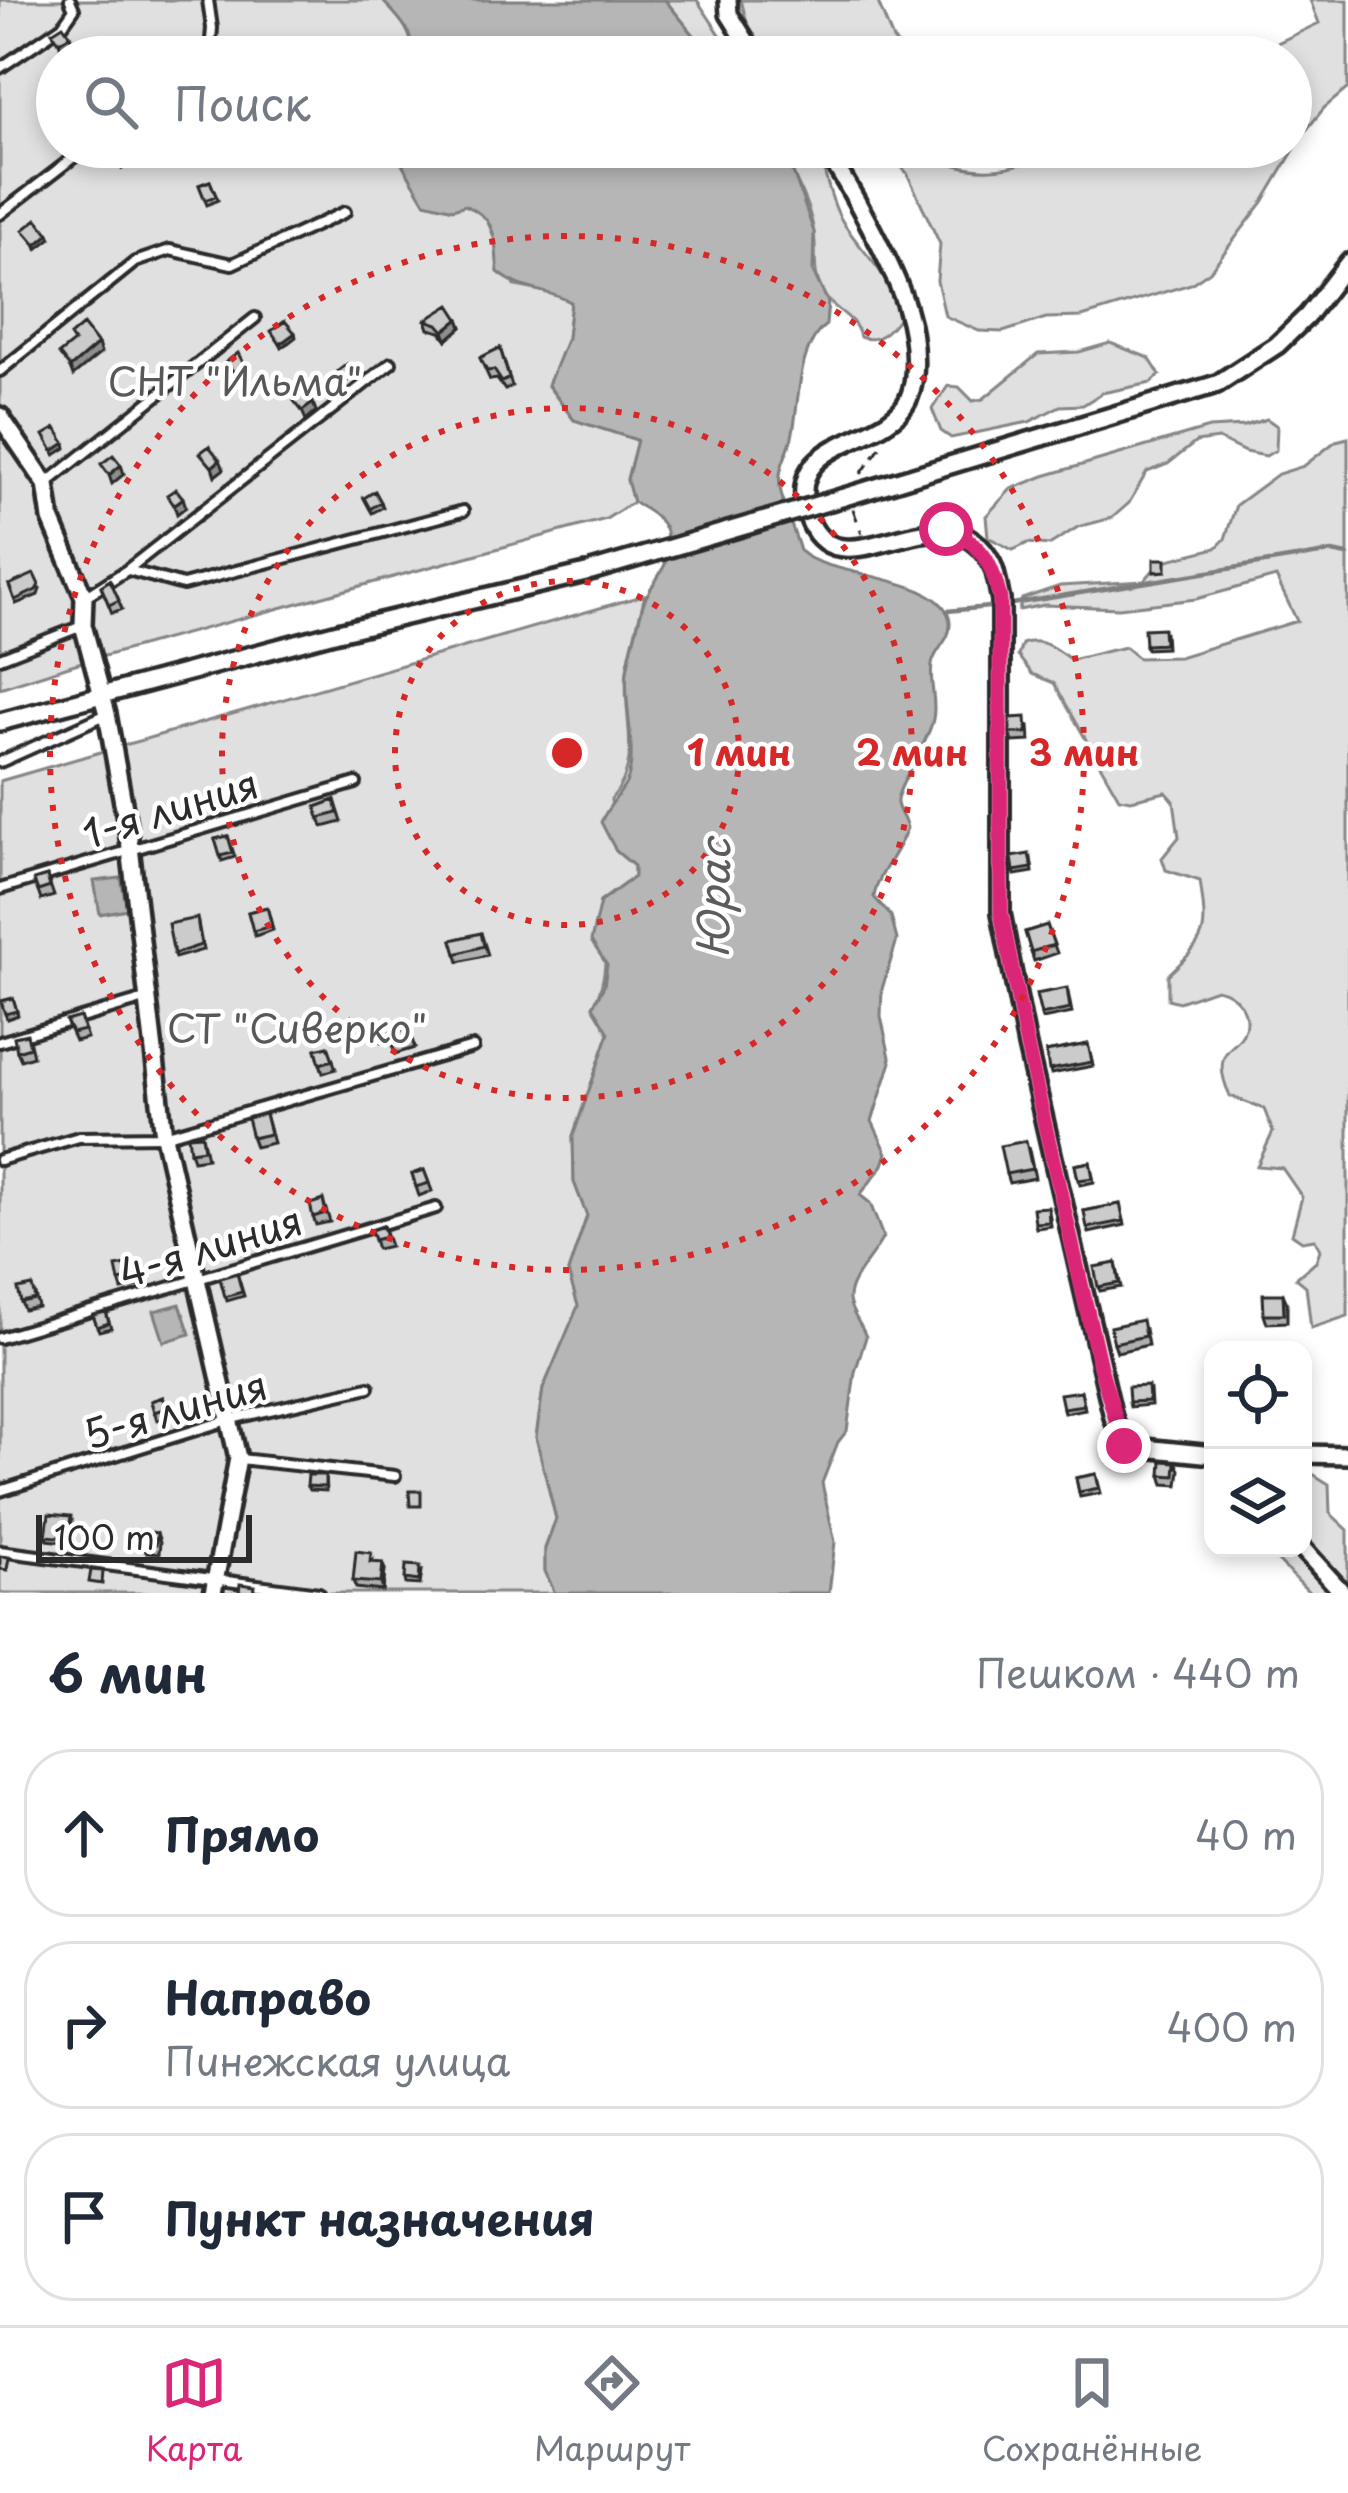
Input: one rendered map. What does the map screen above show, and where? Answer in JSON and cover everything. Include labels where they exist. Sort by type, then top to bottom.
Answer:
[{"type":"street","points":[[728,0],[730,14],[743,36]]},
{"type":"street","points":[[835,168],[907,310],[913,355],[911,391],[902,410],[830,449],[811,466],[803,500],[813,532],[829,544],[853,550],[946,529],[970,537],[992,563],[1000,599],[1001,913],[1095,1344],[1124,1446],[1204,1456]]},
{"type":"street","points":[[0,722],[846,502],[1217,384],[1277,345],[1307,316],[1348,263]]},
{"type":"street","points":[[0,416],[46,484],[51,519],[85,597],[83,625],[107,714],[164,1136],[238,1458],[214,1587]]},
{"type":"street","points":[[1312,1454],[1348,1455]]},
{"type":"street","points":[[1310,1557],[1343,1593]]},
{"type":"lane","points":[[47,36],[74,9],[70,0]]},
{"type":"lane","points":[[208,0],[211,36]]},
{"type":"lane","points":[[0,68],[36,44]]},
{"type":"lane","points":[[0,214],[60,168]]},
{"type":"lane","points":[[0,371],[135,262],[170,250],[232,264],[345,212]]},
{"type":"lane","points":[[46,484],[255,318]]},
{"type":"lane","points":[[85,597],[391,363]]},
{"type":"lane","points":[[127,569],[183,585],[464,511]]},
{"type":"lane","points":[[0,658],[83,625]]},
{"type":"lane","points":[[0,762],[107,714]]},
{"type":"lane","name":"1-я линия","points":[[0,889],[356,783]]},
{"type":"lane","points":[[0,1042],[145,999]]},
{"type":"lane","points":[[0,1160],[80,1137],[164,1136],[473,1047]]},
{"type":"lane","name":"4-я линия","points":[[0,1338],[436,1208]]},
{"type":"lane","name":"5-я линия","points":[[0,1491],[231,1419],[369,1387]]},
{"type":"lane","points":[[238,1458],[395,1476]]},
{"type":"lane","points":[[0,1551],[214,1587],[319,1593]]},
{"type":"path","points":[[861,532],[846,502],[884,442]]},
{"type":"green space","name":"СНТ \"Ильма\"","points":[[0,0],[382,0],[409,36],[36,36],[36,168],[405,168],[426,202],[465,205],[484,213],[515,286],[553,293],[571,302],[567,338],[548,386],[574,420],[637,440],[627,479],[633,502],[606,519],[0,688]]},
{"type":"green space","points":[[665,0],[697,0],[721,36],[695,36]]},
{"type":"green space","points":[[741,0],[877,0],[891,36],[750,36]]},
{"type":"green space","points":[[1310,0],[1348,0],[1348,88],[1312,123],[1312,36],[1292,36],[1319,23]]},
{"type":"green space","points":[[789,168],[823,168],[841,219],[884,276],[897,302],[900,316],[883,334],[860,337],[854,324],[825,296],[816,271],[809,210]]},
{"type":"green space","points":[[902,168],[1283,168],[1210,271],[1191,284],[1082,317],[1046,318],[1003,332],[979,331],[945,316],[937,281],[940,244]]},
{"type":"green space","points":[[1110,343],[1149,358],[1160,375],[1151,383],[1102,393],[1083,405],[1060,406],[1029,422],[951,438],[941,431],[932,409],[948,386],[959,387],[973,401],[983,399],[1038,354],[1079,352]]},
{"type":"green space","points":[[1267,419],[1277,426],[1276,450],[1266,456],[1218,439],[1196,442],[1168,464],[1147,472],[1129,503],[1112,518],[1078,527],[1049,545],[1028,543],[1013,550],[988,537],[986,516],[1011,489],[1209,428]]},
{"type":"green space","points":[[1348,438],[1348,1316],[1311,1328],[1306,1286],[1296,1278],[1316,1261],[1320,1250],[1315,1239],[1302,1241],[1292,1234],[1302,1197],[1282,1168],[1257,1166],[1273,1132],[1264,1109],[1230,1096],[1223,1077],[1224,1057],[1246,1026],[1244,1011],[1236,999],[1216,989],[1179,1002],[1168,999],[1168,975],[1197,944],[1204,925],[1200,881],[1166,870],[1162,858],[1179,837],[1174,801],[1166,792],[1119,798],[1054,683],[1032,674],[1018,656],[1022,644],[1036,642],[1071,660],[1125,647],[1138,658],[1179,657],[1297,621],[1276,577],[1196,599],[1119,608],[1044,605],[1019,610],[1022,599],[1060,586],[1144,581],[1160,562],[1216,548],[1225,539],[1236,505],[1278,474],[1304,466],[1336,441]]},
{"type":"green space","name":"СТ \"Сиверко\"","points":[[645,595],[627,670],[627,769],[611,799],[616,851],[634,866],[634,877],[600,902],[605,968],[593,1006],[609,1033],[573,1136],[574,1182],[587,1216],[568,1272],[579,1306],[543,1389],[536,1437],[556,1519],[545,1548],[545,1571],[555,1593],[0,1593],[0,781]]},
{"type":"green space","points":[[1312,1474],[1329,1484],[1330,1513],[1348,1530],[1348,1593],[1310,1593],[1274,1557],[1312,1557]]},
{"type":"water","points":[[382,0],[665,0],[695,36],[409,36]]},
{"type":"water","name":"Юрас","points":[[405,168],[790,168],[814,232],[813,272],[828,302],[826,325],[805,360],[780,472],[781,495],[800,551],[834,567],[929,595],[944,607],[950,623],[932,665],[930,729],[898,796],[907,828],[874,897],[891,916],[897,940],[882,989],[881,1016],[891,1062],[872,1121],[887,1153],[860,1195],[870,1203],[883,1237],[850,1292],[852,1309],[866,1337],[855,1372],[847,1431],[822,1483],[835,1542],[829,1593],[555,1593],[545,1571],[545,1549],[556,1519],[536,1437],[543,1389],[578,1306],[568,1272],[587,1216],[574,1182],[573,1136],[609,1033],[593,1006],[604,986],[607,965],[591,941],[600,902],[634,877],[634,866],[616,851],[601,822],[630,772],[628,664],[645,598],[665,565],[668,545],[661,522],[633,502],[627,480],[637,440],[574,420],[548,385],[567,338],[571,302],[498,272],[493,232],[476,211],[465,205],[453,209],[425,202]]},
{"type":"water","points":[[121,878],[127,909],[100,914],[94,881]]},
{"type":"water","points":[[180,1304],[190,1334],[164,1342],[154,1311]]},
{"type":"building","points":[[63,25],[70,35],[55,36],[52,32]]},
{"type":"building","points":[[210,181],[216,196],[205,200],[199,185]]},
{"type":"building","points":[[37,219],[49,234],[36,245],[23,230]]},
{"type":"building","points":[[450,305],[459,319],[444,331],[426,320]]},
{"type":"building","points":[[285,321],[295,333],[280,344],[271,331]]},
{"type":"building","points":[[83,325],[98,344],[70,368],[59,354],[74,342],[70,336]]},
{"type":"building","points":[[500,348],[509,378],[502,382],[494,370],[487,371],[480,358]]},
{"type":"building","points":[[238,353],[246,368],[236,375],[226,362]]},
{"type":"building","points":[[347,364],[355,374],[347,381],[338,371]]},
{"type":"building","points":[[305,392],[313,403],[302,411],[294,401]]},
{"type":"building","points":[[56,428],[65,443],[53,451],[44,435]]},
{"type":"building","points":[[209,446],[220,460],[212,467],[200,453]]},
{"type":"building","points":[[113,455],[121,465],[109,475],[101,464]]},
{"type":"building","points":[[176,489],[183,498],[174,505],[167,495]]},
{"type":"building","points":[[375,491],[381,502],[370,509],[364,498]]},
{"type":"building","points":[[1154,559],[1166,559],[1166,571],[1154,572]]},
{"type":"building","points":[[34,574],[36,590],[15,600],[9,585]]},
{"type":"building","points":[[110,580],[119,600],[109,605],[101,586]]},
{"type":"building","points":[[1163,628],[1164,644],[1145,645],[1144,629]]},
{"type":"building","points":[[1026,717],[1027,733],[1010,733],[1010,718]]},
{"type":"building","points":[[335,800],[338,813],[319,818],[316,807]]},
{"type":"building","points":[[228,836],[233,853],[220,856],[215,839]]},
{"type":"building","points":[[1029,854],[1032,868],[1014,871],[1012,857]]},
{"type":"building","points":[[47,876],[50,887],[38,891],[34,880]]},
{"type":"building","points":[[267,907],[272,926],[253,931],[248,912]]},
{"type":"building","points":[[197,918],[201,945],[174,954],[168,924]]},
{"type":"building","points":[[1047,925],[1054,945],[1031,952],[1025,932]]},
{"type":"building","points":[[481,933],[484,946],[456,954],[452,940]]},
{"type":"building","points":[[1067,988],[1070,1009],[1041,1015],[1036,994]]},
{"type":"building","points":[[13,998],[17,1011],[5,1014],[1,1001]]},
{"type":"building","points":[[80,1017],[84,1030],[72,1033],[66,1021]]},
{"type":"building","points":[[408,1028],[411,1039],[392,1045],[389,1034]]},
{"type":"building","points":[[27,1034],[30,1047],[17,1051],[14,1037]]},
{"type":"building","points":[[1088,1044],[1092,1062],[1049,1070],[1046,1052]]},
{"type":"building","points":[[328,1046],[333,1060],[320,1064],[316,1049]]},
{"type":"building","points":[[265,1114],[270,1134],[252,1138],[247,1118]]},
{"type":"building","points":[[202,1135],[204,1149],[190,1151],[188,1136]]},
{"type":"building","points":[[1026,1141],[1032,1169],[1006,1174],[1000,1146]]},
{"type":"building","points":[[1090,1162],[1093,1178],[1078,1180],[1075,1165]]},
{"type":"building","points":[[424,1170],[429,1183],[416,1187],[412,1174]]},
{"type":"building","points":[[323,1200],[326,1213],[313,1217],[310,1204]]},
{"type":"building","points":[[1120,1204],[1124,1221],[1087,1228],[1084,1211]]},
{"type":"building","points":[[1048,1207],[1049,1222],[1035,1223],[1033,1208]]},
{"type":"building","points":[[383,1226],[386,1237],[374,1240],[371,1230]]},
{"type":"building","points":[[137,1263],[140,1277],[119,1281],[116,1267]]},
{"type":"building","points":[[1116,1263],[1119,1283],[1098,1287],[1094,1267]]},
{"type":"building","points":[[237,1273],[242,1292],[225,1297],[220,1278]]},
{"type":"building","points":[[32,1286],[35,1299],[21,1302],[18,1289]]},
{"type":"building","points":[[1263,1294],[1283,1294],[1284,1314],[1264,1314]]},
{"type":"building","points":[[106,1312],[109,1323],[97,1327],[93,1315]]},
{"type":"building","points":[[1142,1320],[1145,1336],[1114,1343],[1110,1327]]},
{"type":"building","points":[[1148,1386],[1149,1401],[1129,1402],[1128,1387]]},
{"type":"building","points":[[1081,1391],[1084,1405],[1063,1408],[1060,1394]]},
{"type":"building","points":[[163,1397],[166,1408],[154,1412],[151,1401]]},
{"type":"building","points":[[1162,1461],[1176,1462],[1175,1476],[1161,1475]]},
{"type":"building","points":[[1096,1474],[1099,1488],[1079,1492],[1076,1478]]},
{"type":"building","points":[[308,1475],[325,1475],[325,1487],[307,1486]]},
{"type":"building","points":[[409,1491],[421,1491],[421,1506],[410,1506]]},
{"type":"building","points":[[49,1514],[71,1516],[68,1538],[46,1536]]},
{"type":"building","points":[[144,1531],[157,1533],[156,1544],[143,1543]]},
{"type":"building","points":[[356,1551],[371,1553],[370,1562],[383,1563],[381,1583],[353,1581]]},
{"type":"building","points":[[0,1556],[9,1557],[7,1570],[0,1569]]},
{"type":"building","points":[[406,1565],[420,1566],[419,1581],[405,1579]]},
{"type":"building","points":[[91,1570],[103,1571],[102,1584],[89,1582]]},
{"type":"building","points":[[240,1584],[255,1586],[254,1593],[239,1593]]},
{"type":"waterway","points":[[1012,604],[1332,552],[1348,555]]},
{"type":"waterway","points":[[947,611],[989,607]]},
{"type":"route","points":[[946,529],[970,537],[992,563],[1000,599],[1001,913],[1006,949],[1100,1367],[1124,1446]]}]
